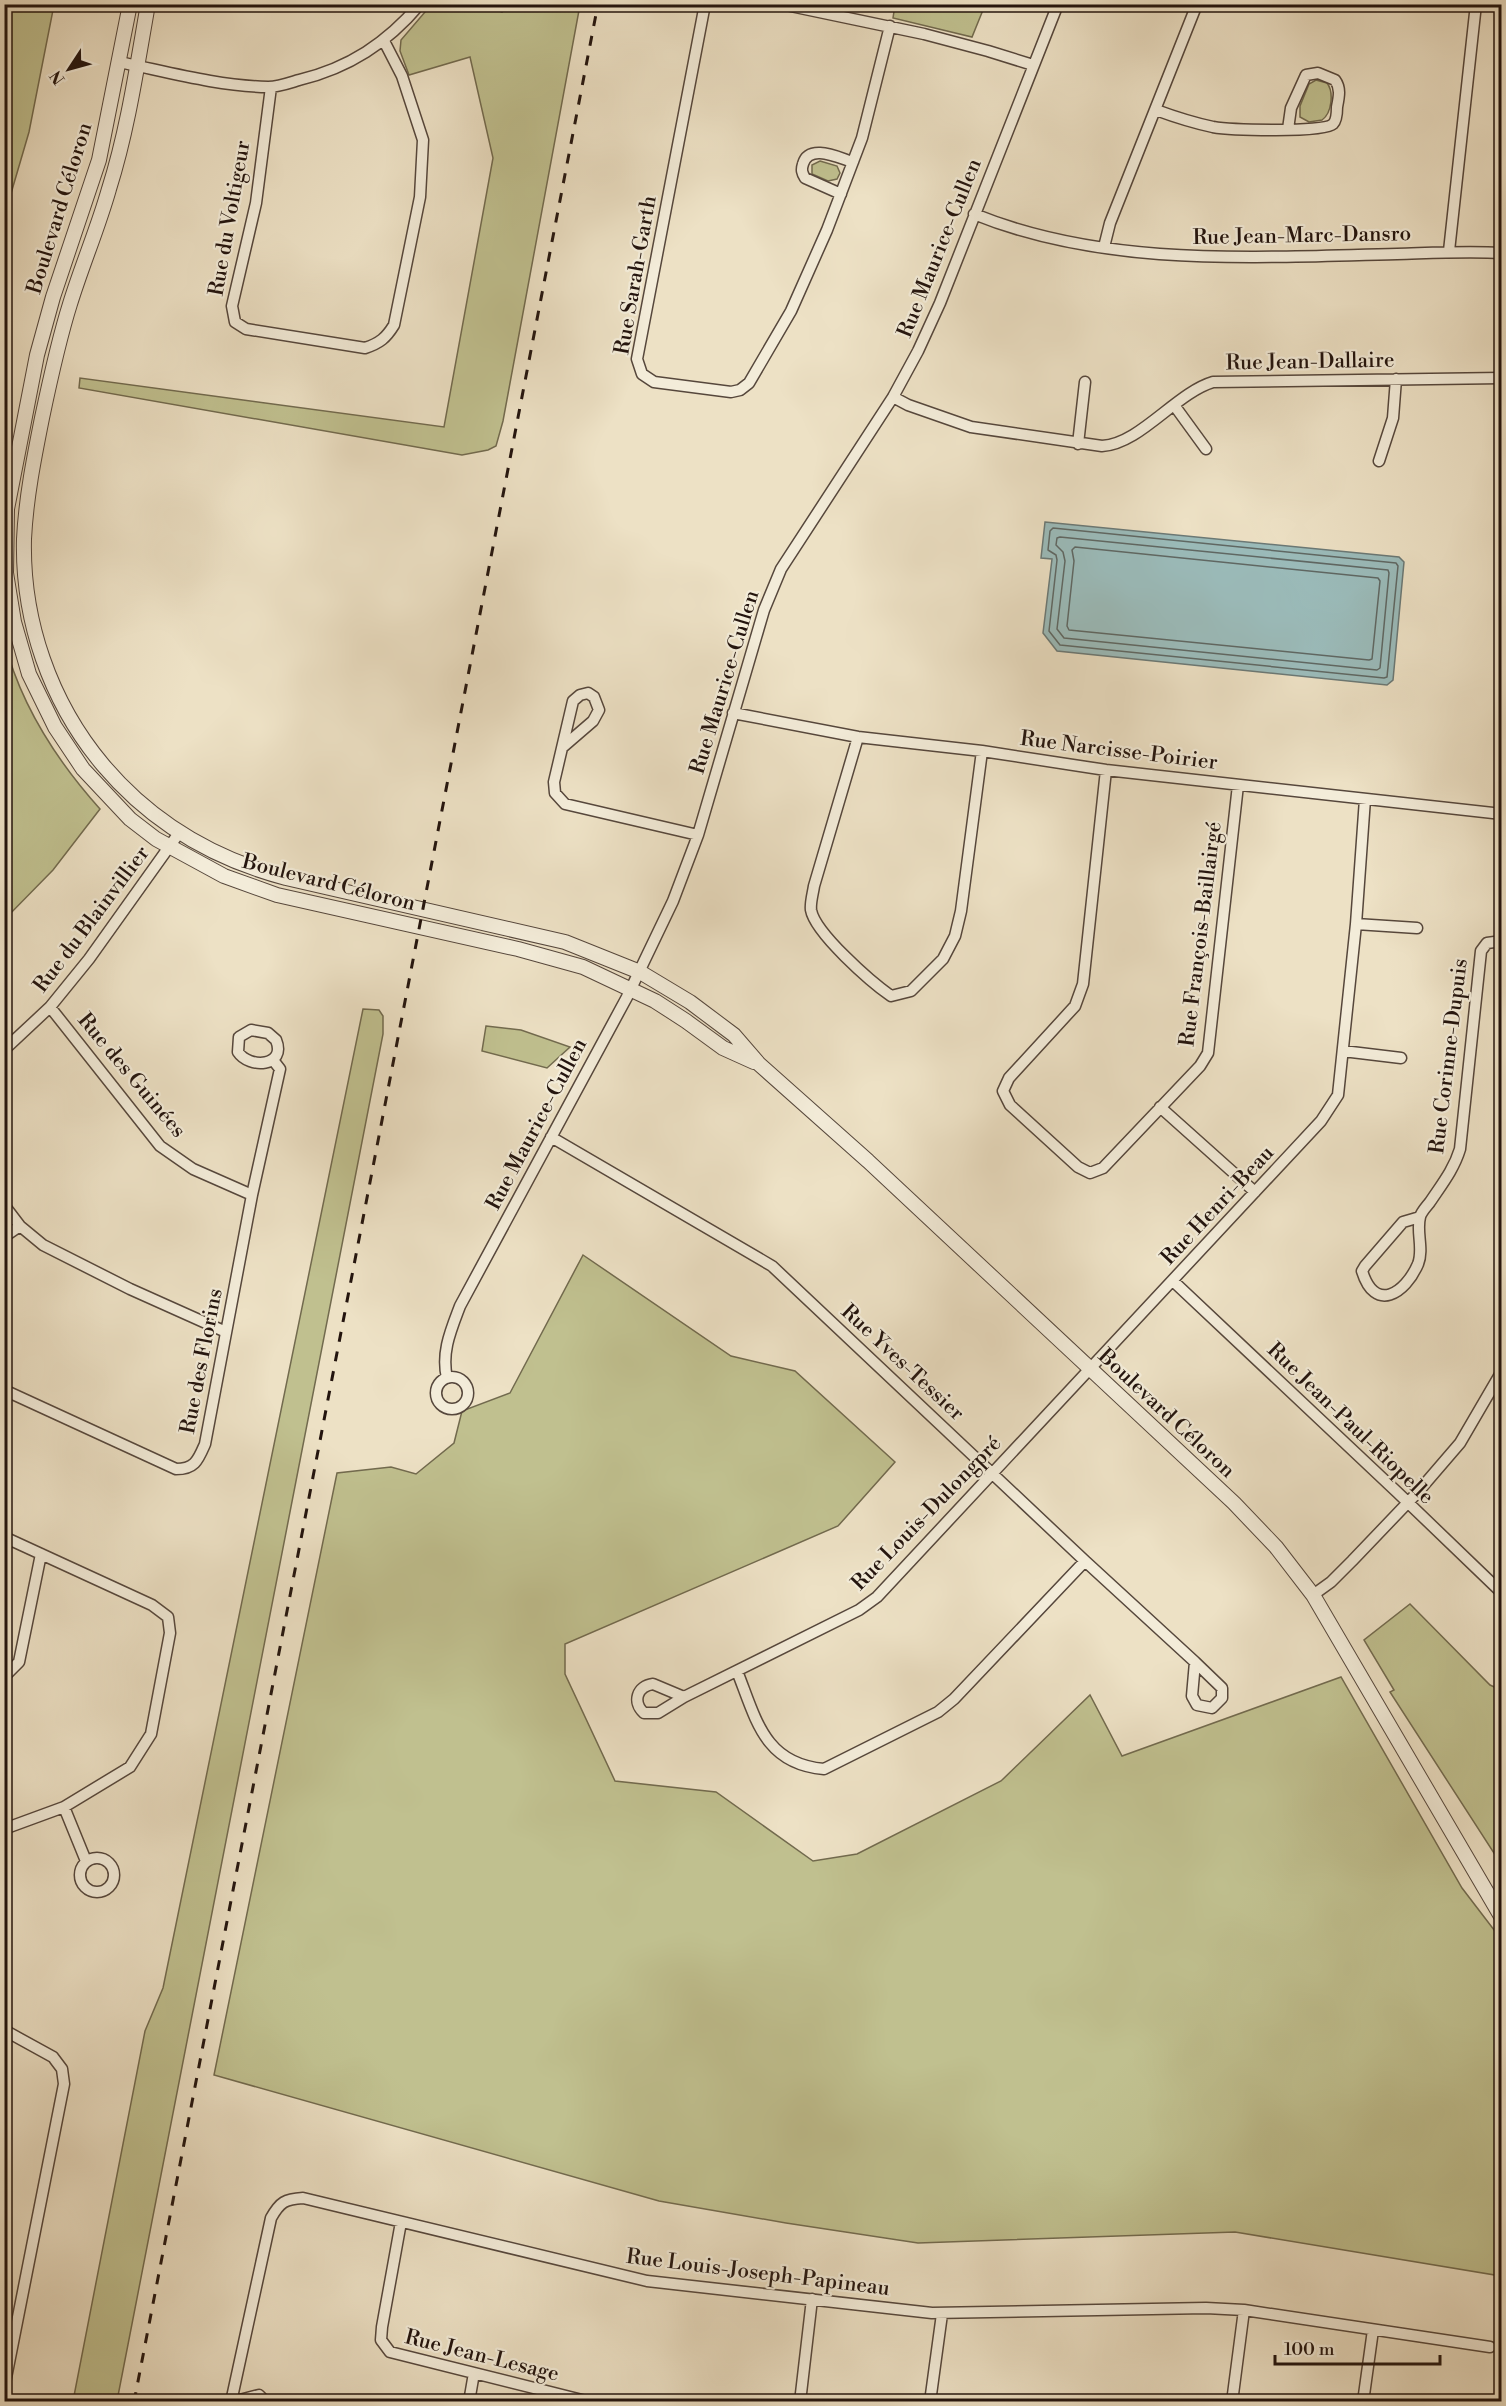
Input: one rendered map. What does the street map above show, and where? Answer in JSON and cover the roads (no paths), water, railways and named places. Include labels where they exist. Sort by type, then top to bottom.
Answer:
[{"type":"street","name":"Boulevard Céloron","points":[[130,4],[99,160],[53,297],[33,370],[9,497],[6,573],[11,608],[20,649],[33,684],[55,728],[83,769],[105,795],[140,827],[170,847],[224,876],[266,892],[546,956],[593,971],[632,988],[675,1013],[723,1048],[759,1064]]},
{"type":"street","name":"Boulevard Céloron","points":[[148,4],[113,177],[70,304],[49,385],[26,509],[25,577],[38,644],[49,676],[70,718],[90,748],[117,781],[146,808],[179,833],[222,856],[258,870],[545,936],[592,951],[640,972],[712,1017],[734,1035],[759,1064],[868,1161],[1267,1536],[1313,1595],[1502,1918]]},
{"type":"street","points":[[119,62],[233,85],[271,87],[338,69],[384,41],[420,4]]},
{"type":"street","name":"Rue Sarah-Garth","points":[[705,4],[638,353],[638,364],[644,376],[650,381],[731,392],[746,386],[766,356],[818,253],[866,123],[890,26]]},
{"type":"street","points":[[781,4],[890,26],[979,48],[1033,65]]},
{"type":"street","name":"Rue Maurice-Cullen","points":[[447,1378],[444,1362],[449,1335],[460,1306],[632,988],[674,901],[698,835],[764,610],[781,569],[860,450],[926,336],[1058,4]]},
{"type":"street","points":[[1104,247],[1110,223],[1197,4]]},
{"type":"street","points":[[1449,251],[1476,4]]},
{"type":"street","name":"Rue du Voltigeur","points":[[271,87],[256,203],[232,306],[235,322],[246,329],[365,348],[379,343],[394,325],[420,197],[423,140],[402,76],[384,41]]},
{"type":"street","points":[[1156,110],[1220,128],[1288,129],[1322,128],[1334,123],[1340,91],[1335,80],[1318,73],[1306,75],[1291,108],[1288,129]]},
{"type":"street","points":[[841,194],[805,178],[802,174],[802,164],[807,156],[816,153],[853,162]]},
{"type":"street","name":"Rue Jean-Marc-Dansro","points":[[974,214],[1046,238],[1104,247],[1211,257],[1449,251],[1502,253]]},
{"type":"street","name":"Rue Jean-Dallaire","points":[[893,396],[908,405],[961,424],[1078,444],[1114,444],[1203,386],[1213,382],[1502,378]]},
{"type":"street","points":[[1379,461],[1393,418],[1396,379]]},
{"type":"street","points":[[1078,444],[1085,382]]},
{"type":"street","points":[[1174,405],[1206,449]]},
{"type":"street","points":[[564,746],[593,721],[599,710],[594,697],[588,693],[580,695],[573,702],[554,782],[555,793],[565,804],[698,835]]},
{"type":"street","name":"Rue Narcisse-Poirier","points":[[733,713],[858,737],[982,751],[1106,771],[1502,814]]},
{"type":"street","points":[[858,737],[814,886],[811,909],[821,931],[873,984],[891,996],[911,991],[942,959],[955,936],[961,911],[982,751]]},
{"type":"street","name":"Rue François-Baillairgé","points":[[1106,771],[1080,998],[1009,1078],[1003,1091],[1010,1105],[1078,1167],[1090,1173],[1103,1168],[1200,1066],[1208,1053],[1238,784]]},
{"type":"street","name":"Rue Henri-Beau","points":[[1090,1369],[1321,1121],[1338,1095],[1356,924],[1365,799]]},
{"type":"street","name":"Rue du Blainvillier","points":[[4,1050],[50,1007],[104,940],[179,833]]},
{"type":"street","points":[[1356,924],[1417,928]]},
{"type":"street","name":"Rue Corinne-Dupuis","points":[[1420,1217],[1403,1222],[1362,1271],[1365,1281],[1375,1292],[1389,1295],[1398,1293],[1412,1275],[1419,1261],[1420,1217],[1455,1166],[1481,951],[1486,943],[1502,941]]},
{"type":"street","name":"Rue des Guinées","points":[[50,1007],[160,1146],[193,1169],[252,1195]]},
{"type":"street","points":[[1343,1051],[1401,1058]]},
{"type":"street","name":"Rue des Florins","points":[[4,1390],[176,1469],[187,1469],[197,1462],[205,1444],[252,1195],[280,1069],[273,1060]]},
{"type":"street","points":[[1160,1107],[1255,1192]]},
{"type":"street","name":"Rue Yves-Tessier","points":[[551,1137],[772,1266],[1195,1662]]},
{"type":"street","points":[[4,1205],[20,1226],[53,1250],[226,1332]]},
{"type":"street","points":[[4,1237],[20,1226]]},
{"type":"street","name":"Rue Jean-Paul-Riopelle","points":[[1173,1281],[1502,1593]]},
{"type":"street","name":"Rue Louis-Dulongpré","points":[[684,1697],[859,1610],[877,1597],[1090,1369]]},
{"type":"street","points":[[1313,1595],[1331,1582],[1407,1503],[1460,1443],[1498,1389],[1502,1371]]},
{"type":"street","points":[[4,1537],[152,1605],[168,1617],[170,1633],[151,1734],[130,1767],[64,1807],[4,1829]]},
{"type":"street","points":[[4,1677],[20,1662],[41,1554]]},
{"type":"street","points":[[737,1671],[762,1734],[776,1750],[803,1767],[824,1769],[938,1712],[954,1699],[1085,1561]]},
{"type":"street","points":[[64,1807],[87,1861]]},
{"type":"street","name":"Boulevard Céloron","points":[[1468,1858],[1502,1901]]},
{"type":"street","points":[[4,2030],[53,2057],[62,2069],[64,2084],[4,2388]]},
{"type":"street","name":"Rue Louis-Joseph-Papineau","points":[[266,2402],[259,2395],[232,2402],[271,2218],[278,2206],[286,2199],[303,2198],[646,2281],[942,2314],[1206,2308],[1244,2310],[1490,2347]]},
{"type":"street","name":"Rue Jean-Lesage","points":[[401,2222],[386,2299],[381,2340],[390,2352],[590,2402]]},
{"type":"street","points":[[800,2402],[812,2299]]},
{"type":"street","points":[[1232,2402],[1244,2310]]},
{"type":"street","points":[[930,2402],[942,2314]]},
{"type":"street","points":[[1363,2402],[1372,2330]]},
{"type":"street","points":[[469,2402],[474,2373]]},
{"type":"water","points":[[1045,522],[1399,557],[1404,562],[1393,680],[1387,685],[1057,651],[1043,633],[1052,559],[1041,558]]},
{"type":"railway","points":[[134,2402],[598,4]]}]
